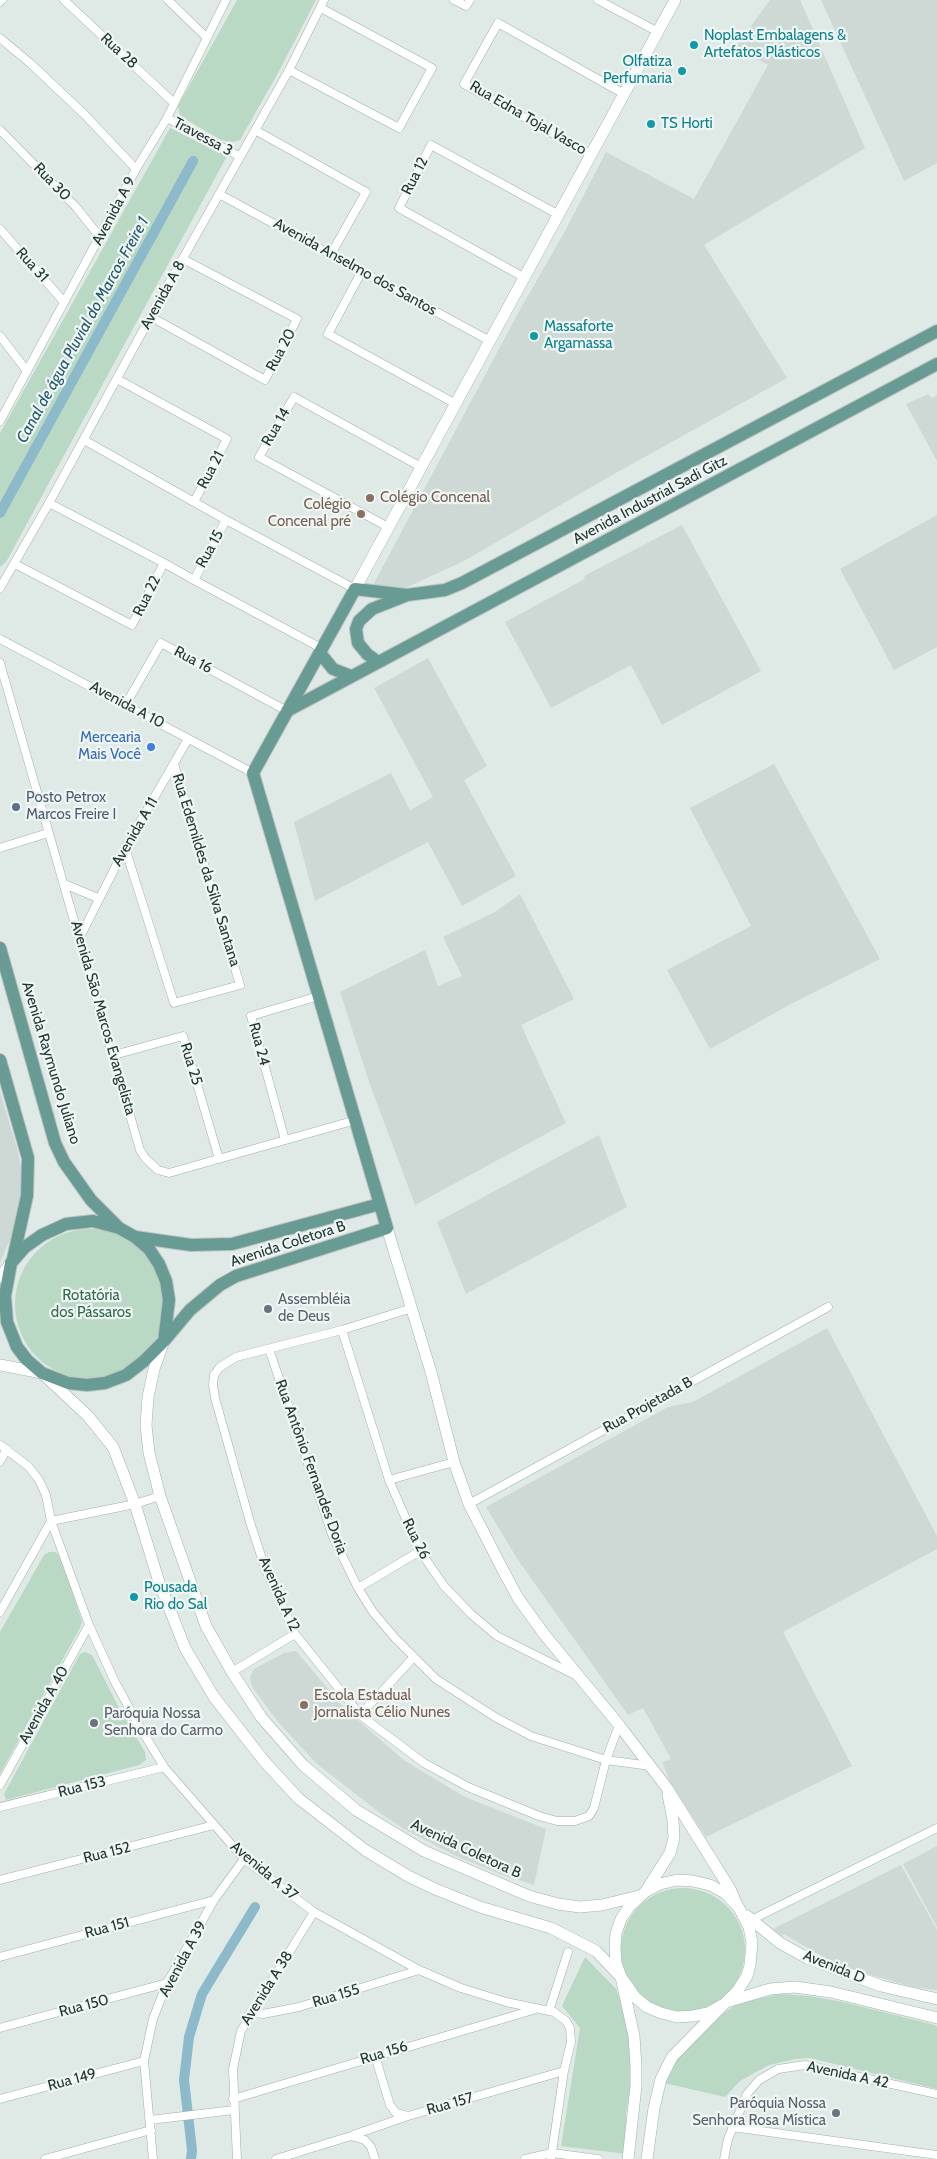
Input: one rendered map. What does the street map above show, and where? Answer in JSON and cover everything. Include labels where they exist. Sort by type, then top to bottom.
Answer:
[{"type":"main road","name":"Avenida Industrial Sadi Gitz","points":[[355,589],[407,595],[445,590],[462,583],[937,331]]},
{"type":"main road","name":"Avenida Industrial Sadi Gitz","points":[[287,711],[937,364]]},
{"type":"main road","points":[[355,589],[253,773],[387,1228]]},
{"type":"main road","name":"Avenida Industrial Sadi Gitz","points":[[378,662],[367,654],[358,643],[356,629],[359,621],[372,609],[407,595]]},
{"type":"main road","points":[[321,651],[333,669],[351,676]]},
{"type":"main road","name":"Avenida Raymundo Juliano","points":[[0,948],[55,1144],[64,1162],[91,1200],[119,1228]]},
{"type":"main road","points":[[0,1060],[28,1158],[27,1196],[11,1263],[5,1296],[7,1322],[17,1347],[42,1373],[68,1383],[87,1385],[105,1382],[126,1375],[144,1361],[164,1341],[169,1300],[166,1281],[154,1257],[135,1237],[119,1228],[93,1222],[66,1224],[42,1235],[25,1247],[11,1263]]},
{"type":"main road","name":"Avenida Coletora B","points":[[135,1237],[191,1245],[232,1244],[380,1204]]},
{"type":"main road","name":"Avenida Coletora B","points":[[164,1341],[190,1310],[220,1285],[236,1276],[387,1228]]},
{"type":"street","name":"Rua 28","points":[[64,0],[174,103]]},
{"type":"street","points":[[168,0],[207,38]]},
{"type":"street","name":"Avenida A 9","points":[[0,421],[166,118],[226,0]]},
{"type":"street","name":"Avenida A 8","points":[[0,588],[50,503],[289,70],[324,0]]},
{"type":"street","points":[[454,0],[466,6],[470,0]]},
{"type":"street","points":[[598,0],[658,32]]},
{"type":"street","points":[[355,589],[676,0]]},
{"type":"street","points":[[289,70],[399,128],[432,68],[321,8]]},
{"type":"street","name":"Rua Edna Tojal Vasco","points":[[592,154],[464,84],[498,23],[624,94]]},
{"type":"street","points":[[0,38],[30,63],[85,115],[136,170]]},
{"type":"street","name":"Travessa 3","points":[[166,118],[240,156]]},
{"type":"street","name":"Rua 30","points":[[0,130],[76,207],[100,237]]},
{"type":"street","points":[[255,130],[366,192],[331,254]]},
{"type":"street","name":"Rua 12","points":[[525,278],[399,208],[431,145],[559,215]]},
{"type":"street","name":"Avenida Anselmo dos Santos","points":[[219,194],[490,341]]},
{"type":"street","name":"Rua 31","points":[[0,229],[64,302]]},
{"type":"street","name":"Rua 20","points":[[151,317],[265,380],[297,320],[183,259]]},
{"type":"street","points":[[362,271],[328,334],[456,404]]},
{"type":"street","points":[[0,336],[27,371]]},
{"type":"street","name":"Rua 21","points":[[84,440],[194,502],[227,438],[117,379]]},
{"type":"street","name":"Rua 14","points":[[388,527],[259,457],[294,397],[421,466]]},
{"type":"street","points":[[194,502],[226,520]]},
{"type":"street","name":"Rua 22","points":[[15,564],[132,625],[164,563],[50,503]]},
{"type":"street","name":"Rua 15","points":[[321,651],[194,580],[226,520],[355,589]]},
{"type":"street","points":[[164,563],[194,580]]},
{"type":"street","name":"Avenida A 10","points":[[0,639],[126,704],[188,740],[253,773]]},
{"type":"street","name":"Rua 16","points":[[126,704],[161,643],[287,711]]},
{"type":"street","name":"Avenida São Marcos Evangelista","points":[[0,663],[140,1150],[146,1160],[166,1174],[356,1120]]},
{"type":"street","name":"Avenida A 11","points":[[80,937],[98,898],[125,848],[188,740]]},
{"type":"street","name":"Rua Edemildes da Silva Santana","points":[[125,848],[174,1003],[240,984],[174,764]]},
{"type":"street","points":[[0,848],[48,833]]},
{"type":"street","points":[[64,884],[98,898]]},
{"type":"street","name":"Rua 24","points":[[285,1140],[251,1016],[319,996]]},
{"type":"street","name":"Rua 25","points":[[114,1055],[183,1036],[219,1160]]},
{"type":"street","points":[[387,1228],[412,1308],[454,1462],[468,1504],[515,1593],[544,1634],[619,1725],[667,1788],[730,1889],[749,1927],[752,1943],[752,1960],[747,1976],[738,1990],[672,2057],[661,2079],[654,2108],[647,2159]]},
{"type":"street","points":[[0,1277],[11,1263]]},
{"type":"street","name":"Rua Projetada B","points":[[468,1504],[828,1307]]},
{"type":"street","name":"Avenida A 12","points":[[412,1308],[342,1330],[236,1357],[220,1367],[214,1375],[215,1398],[250,1522],[265,1568],[295,1634],[360,1715],[424,1764],[491,1797],[539,1816],[557,1821],[574,1822],[589,1816],[594,1808],[606,1760],[619,1725]]},
{"type":"street","name":"Rua 26","points":[[342,1330],[389,1480],[420,1551],[444,1586],[471,1614],[497,1636],[581,1678]]},
{"type":"street","name":"Avenida Coletora B","points":[[164,1341],[154,1369],[148,1397],[146,1425],[149,1453],[160,1496],[206,1626],[232,1672],[261,1717],[303,1765],[356,1810],[424,1851],[529,1896],[558,1904],[580,1907],[602,1905],[642,1894]]},
{"type":"street","name":"Rua Antônio Fernandes Doria","points":[[269,1349],[333,1537],[358,1588],[373,1612],[414,1657],[436,1679],[495,1717],[531,1736],[606,1760],[652,1767]]},
{"type":"street","points":[[0,1365],[42,1373],[88,1416],[113,1447],[135,1504],[159,1582],[185,1648],[214,1697],[264,1761],[298,1798],[366,1850],[435,1890],[480,1908],[551,1928],[596,1951],[621,1977],[635,1997],[661,2013],[677,2017],[693,2016],[708,2013],[724,2004]]},
{"type":"street","points":[[0,1461],[3,1447]]},
{"type":"street","name":"Avenida A 37","points":[[3,1447],[28,1466],[39,1480],[46,1496],[51,1521],[89,1625],[115,1682],[164,1767],[244,1859],[314,1912],[419,1970],[461,1988],[548,2011],[562,2017],[570,2028],[571,2042],[564,2071],[552,2156]]},
{"type":"street","points":[[389,1480],[454,1462]]},
{"type":"street","points":[[0,1612],[51,1521],[135,1504],[160,1496]]},
{"type":"street","points":[[358,1588],[420,1551]]},
{"type":"street","name":"Avenida A 40","points":[[0,1785],[89,1625]]},
{"type":"street","points":[[232,1672],[295,1634]]},
{"type":"street","points":[[360,1715],[414,1657]]},
{"type":"street","name":"Rua 153","points":[[0,1807],[164,1767]]},
{"type":"street","points":[[628,2159],[636,2086],[636,2066],[634,2036],[616,1956],[616,1933],[625,1913],[642,1894],[666,1861],[674,1838],[673,1820],[667,1788]]},
{"type":"street","name":"Rua 152","points":[[0,1880],[214,1825]]},
{"type":"street","points":[[751,1920],[937,1828]]},
{"type":"street","name":"Avenida A 39","points":[[152,2159],[144,2061],[153,2018],[167,1983],[214,1900],[244,1859]]},
{"type":"street","points":[[642,1894],[668,1882],[694,1881],[710,1885],[725,1893],[739,1908]]},
{"type":"street","name":"Rua 151","points":[[0,1956],[214,1900]]},
{"type":"street","name":"Avenida D","points":[[739,1908],[780,1943],[816,1962],[881,1986],[937,1999]]},
{"type":"street","name":"Avenida A 38","points":[[236,2159],[233,2068],[240,2031],[314,1912]]},
{"type":"street","points":[[548,2011],[568,1952]]},
{"type":"street","name":"Rua 155","points":[[251,2011],[263,2014],[298,2007],[419,1970]]},
{"type":"street","name":"Rua 150","points":[[0,2028],[167,1983]]},
{"type":"street","name":"Avenida D","points":[[724,2004],[770,1990],[795,1987],[839,1994],[937,2018]]},
{"type":"street","name":"Rua 156","points":[[233,2099],[535,2009]]},
{"type":"street","name":"Rua 157","points":[[375,2056],[390,2105],[396,2113],[408,2116],[564,2071]]},
{"type":"street","name":"Rua 149","points":[[0,2099],[144,2061]]},
{"type":"street","name":"Avenida A 42","points":[[724,2159],[732,2127],[747,2094],[759,2080],[778,2069],[806,2065],[937,2094]]},
{"type":"street","points":[[150,2120],[234,2110]]},
{"type":"street","points":[[276,2159],[408,2116]]},
{"type":"street","points":[[732,2127],[937,2155]]},
{"type":"street","points":[[45,2159],[151,2130]]},
{"type":"street","points":[[351,2136],[365,2140],[370,2147],[374,2159]]},
{"type":"street","points":[[525,2159],[552,2156],[598,2159]]},
{"type":"shaded area","points":[[770,0],[800,0],[865,148],[704,245],[787,378],[614,474],[464,561],[401,590],[373,585],[606,152],[694,199],[768,65],[735,48]]},
{"type":"shaded area","points":[[821,0],[937,0],[937,163],[904,181]]},
{"type":"shaded area","points":[[928,394],[932,398],[937,395],[937,461],[906,404]]},
{"type":"shaded area","points":[[937,515],[937,647],[894,670],[840,569]]},
{"type":"shaded area","points":[[682,525],[761,671],[662,725],[631,665],[551,708],[505,622],[585,579],[584,576]]},
{"type":"shaded area","points":[[428,658],[487,766],[464,780],[516,876],[462,906],[428,842],[315,901],[294,822],[391,773],[410,810],[433,797],[374,688]]},
{"type":"shaded area","points":[[774,764],[880,959],[791,1004],[710,1049],[667,970],[751,926],[690,808]]},
{"type":"shaded area","points":[[520,894],[574,999],[521,1025],[566,1123],[415,1205],[369,1082],[340,992],[425,950],[438,986],[462,976],[443,937],[495,912]]},
{"type":"shaded area","points":[[0,1092],[17,1148],[22,1173],[22,1198],[15,1227],[0,1263]]},
{"type":"shaded area","points":[[599,1135],[627,1207],[466,1294],[437,1222]]},
{"type":"shaded area","points":[[827,1328],[937,1536],[937,1549],[783,1632],[852,1766],[706,1837],[671,1784],[662,1762],[671,1759],[643,1708],[628,1715],[518,1560],[486,1507],[668,1407],[693,1402]]},
{"type":"shaded area","points":[[296,1651],[348,1712],[405,1761],[465,1797],[546,1829],[534,1885],[502,1875],[454,1855],[404,1829],[380,1813],[317,1764],[278,1722],[251,1683],[250,1677],[254,1669],[284,1653]]},
{"type":"shaded area","points":[[937,1846],[937,1927],[903,1864]]},
{"type":"shaded area","points":[[901,1865],[937,1930],[937,1990],[912,1987],[837,1965],[784,1934],[782,1936],[773,1929]]},
{"type":"green space","points":[[237,0],[316,0],[240,140],[233,142],[221,140],[180,116],[178,106]]},
{"type":"green space","points":[[170,128],[227,156],[6,562],[0,567],[0,433]]},
{"type":"green space","name":"Rotatória dos Pássaros","points":[[90,1229],[105,1230],[119,1234],[132,1241],[143,1251],[153,1262],[160,1275],[164,1289],[164,1319],[160,1333],[153,1346],[143,1357],[132,1367],[119,1374],[105,1378],[90,1379],[75,1378],[61,1374],[48,1367],[37,1357],[27,1346],[20,1333],[16,1319],[15,1304],[16,1289],[20,1275],[27,1262],[37,1251],[48,1241],[61,1234],[75,1230]]},
{"type":"green space","points":[[49,1552],[55,1552],[61,1556],[82,1622],[0,1774],[0,1632],[44,1555]]},
{"type":"green space","points":[[85,1652],[92,1655],[118,1706],[145,1752],[146,1760],[139,1765],[6,1800],[4,1794],[80,1654]]},
{"type":"green space","points":[[683,1888],[707,1893],[727,1906],[740,1926],[745,1950],[740,1974],[727,1994],[707,2007],[683,2012],[659,2007],[639,1994],[626,1974],[621,1950],[626,1926],[639,1906],[659,1893]]},
{"type":"green space","points":[[585,1957],[616,1989],[630,2025],[631,2084],[626,2113],[626,2154],[561,2146],[580,2028],[562,2006]]},
{"type":"green space","points":[[780,1994],[809,1996],[843,2002],[935,2025],[937,2027],[937,2089],[810,2058],[795,2059],[769,2065],[740,2081],[725,2097],[664,2083],[679,2056],[716,2019],[738,2003]]},
{"type":"waterway","name":"Canal de água Pluvial do Marcos Freire 1","points":[[0,513],[193,161]]},
{"type":"waterway","points":[[191,2159],[192,2150],[184,2080],[189,2037],[202,1994],[255,1907]]},
{"type":"place","name":"Noplast Embalagens & Artefatos Plásticos","points":[[694,45]]},
{"type":"place","name":"Olfatiza Perfumaria","points":[[682,71]]},
{"type":"place","name":"TS Horti","points":[[651,124]]},
{"type":"place","name":"Massaforte Argamassa","points":[[534,336]]},
{"type":"place","name":"Colégio Concenal","points":[[370,498]]},
{"type":"place","name":"Colégio Concenal pré","points":[[361,514]]},
{"type":"place","name":"Mercearia Mais Você","points":[[151,747]]},
{"type":"place","name":"Posto Petrox Marcos Freire I","points":[[16,807]]},
{"type":"place","name":"Assembléia de Deus","points":[[268,1309]]},
{"type":"place","name":"Pousada Rio do Sal","points":[[134,1597]]},
{"type":"place","name":"Escola Estadual Jornalista Célio Nunes","points":[[304,1705]]},
{"type":"place","name":"Paróquia Nossa Senhora do Carmo","points":[[94,1723]]},
{"type":"place","name":"Paróquia Nossa Senhora Rosa Mística","points":[[836,2113]]}]
